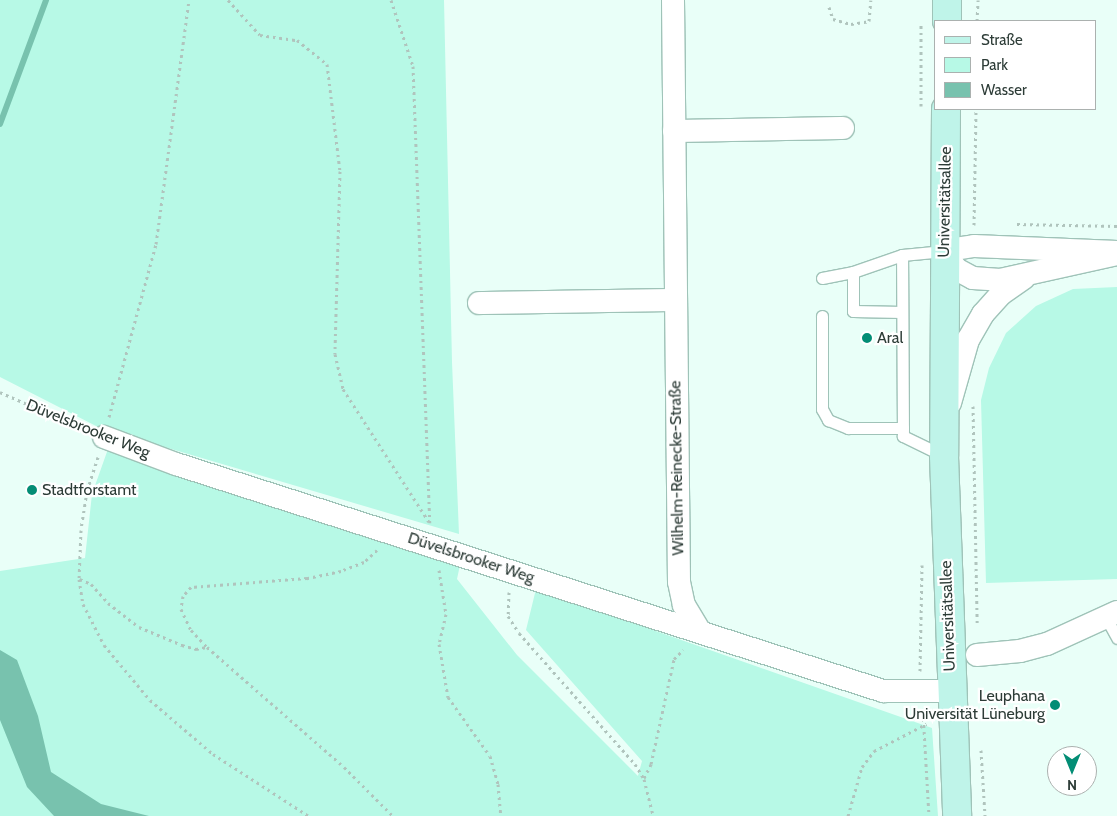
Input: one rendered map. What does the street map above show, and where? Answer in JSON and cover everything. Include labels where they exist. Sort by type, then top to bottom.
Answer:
[{"type":"main road","points":[[947,0],[947,20]]},
{"type":"main road","name":"Universitätsallee","points":[[946,110],[944,456],[950,691],[957,816]]},
{"type":"street","name":"Wilhelm-Reinecke-Straße","points":[[673,0],[679,582],[684,604],[700,632]]},
{"type":"street","points":[[674,131],[843,128]]},
{"type":"street","points":[[974,246],[1117,253],[1028,276],[1000,280],[973,278],[956,269],[944,251],[974,246]]},
{"type":"street","name":"Universitätsallee","points":[[944,415],[968,340],[983,314],[1001,294],[1028,276]]},
{"type":"street","points":[[479,303],[675,300]]},
{"type":"street","name":"Düvelsbrooker Weg","points":[[104,437],[176,464],[883,691],[950,691]]},
{"type":"street","points":[[977,655],[1020,652],[1047,644],[1111,614]]},
{"type":"lane","points":[[822,278],[853,272],[902,254],[944,251]]},
{"type":"lane","points":[[902,254],[904,436],[944,456]]},
{"type":"lane","points":[[853,272],[853,311],[902,312]]},
{"type":"lane","points":[[822,316],[822,409],[828,420],[848,428],[904,428]]},
{"type":"lane","points":[[1111,614],[1117,638]]},
{"type":"lane","points":[[949,658],[977,655]]},
{"type":"path","points":[[189,0],[156,244],[104,437],[87,491],[81,530],[79,579],[83,604],[104,645],[150,700],[214,754],[309,816]]},
{"type":"path","points":[[228,0],[260,35],[297,40],[327,64],[340,171],[335,354],[343,388],[430,522]]},
{"type":"path","points":[[391,0],[413,66],[431,547],[445,592],[446,614],[439,644],[448,697],[490,756],[498,784],[501,816]]},
{"type":"path","points":[[829,6],[833,19],[852,24],[868,21],[871,0]]},
{"type":"path","points":[[977,20],[978,0]]},
{"type":"path","points":[[976,110],[974,223],[984,223]]},
{"type":"path","points":[[1012,224],[1117,226]]},
{"type":"path","name":"Düvelsbrooker Weg","points":[[0,392],[104,437]]},
{"type":"path","points":[[973,399],[977,655]]},
{"type":"path","points":[[388,532],[378,548],[364,562],[341,571],[307,578],[191,587],[183,596],[181,609],[191,630],[207,647],[344,767],[393,816]]},
{"type":"path","points":[[515,572],[509,592],[508,616],[635,764],[644,779],[653,816]]},
{"type":"path","points":[[79,579],[91,584],[108,603],[140,627],[182,645],[196,649],[207,647]]},
{"type":"path","points":[[644,779],[651,764],[674,658],[700,632]]},
{"type":"path","points":[[848,816],[862,767],[874,751],[924,724],[952,724]]},
{"type":"path","points":[[925,746],[929,816]]},
{"type":"green space","points":[[0,0],[444,0],[452,362],[459,534],[100,428],[0,377]]},
{"type":"green space","points":[[1117,287],[1117,579],[986,583],[981,400],[989,368],[1006,333],[1036,306],[1073,289]]},
{"type":"green space","points":[[108,449],[460,565],[457,579],[517,655],[638,776],[642,761],[526,630],[536,589],[932,728],[938,816],[0,816],[0,571],[85,558],[92,494]]},
{"type":"water","points":[[0,650],[17,660],[38,716],[51,772],[101,804],[149,816],[54,816],[27,787],[0,720]]},
{"type":"waterway","points":[[0,124],[46,0]]},
{"type":"place","name":"Aral","points":[[867,338]]},
{"type":"place","name":"Stadtforstamt","points":[[32,490]]},
{"type":"place","name":"Leuphana Universität Lüneburg","points":[[1055,705]]}]
